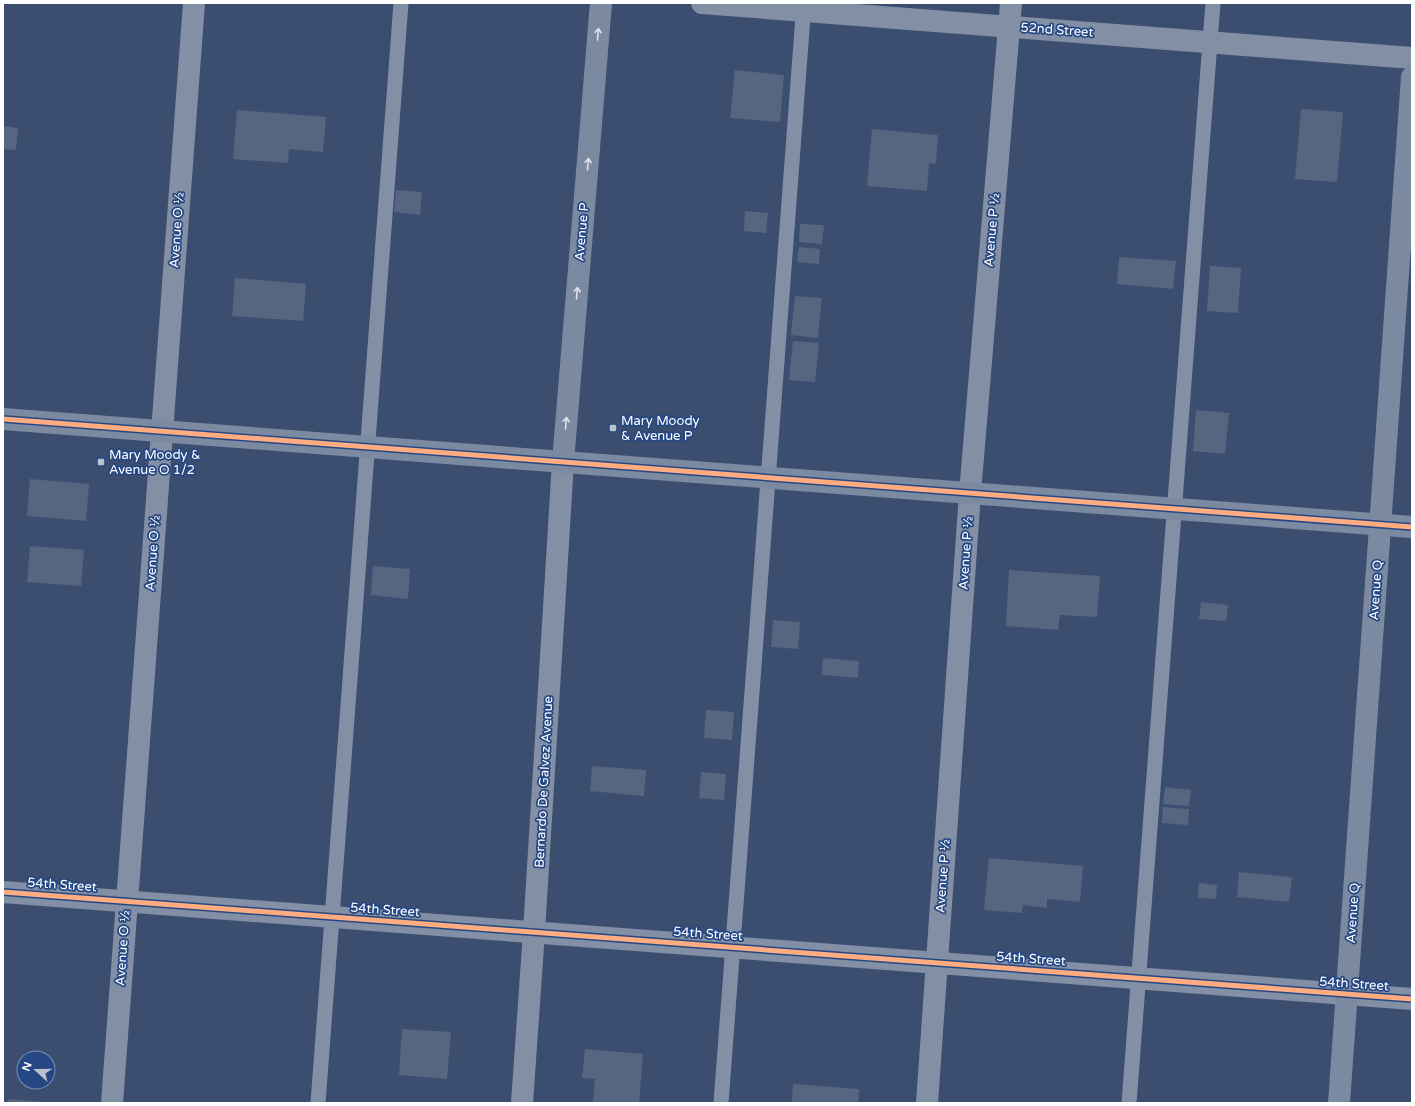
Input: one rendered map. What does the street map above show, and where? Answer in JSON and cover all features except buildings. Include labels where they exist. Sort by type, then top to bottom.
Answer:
[{"type":"main road","name":"Avenue P","points":[[563,462],[601,3]]},
{"type":"main road","name":"Avenue Q","points":[[1339,1103],[1412,77]]},
{"type":"main road","points":[[3,419],[1412,527]]},
{"type":"street","name":"Avenue O ½","points":[[112,1103],[194,3]]},
{"type":"street","name":"52nd Street","points":[[702,3],[804,7],[1009,27],[1412,58]]},
{"type":"street","name":"Avenue P ½","points":[[927,1103],[970,493],[1011,3]]},
{"type":"street","name":"Bernardo De Galvez Avenue","points":[[522,1103],[563,462]]},
{"type":"street","name":"54th Street","points":[[3,892],[1412,999]]},
{"type":"lane","points":[[318,1103],[401,3]]},
{"type":"lane","points":[[1129,1103],[1213,3]]},
{"type":"lane","points":[[721,1103],[804,7]]},
{"type":"cycle path","points":[[3,419],[1412,527]]},
{"type":"cycle path","points":[[3,892],[1412,999]]},
{"type":"place","name":"Mary Moody & Avenue P","points":[[613,428]]},
{"type":"place","name":"Mary Moody & Avenue O 1/2","points":[[101,462]]}]
